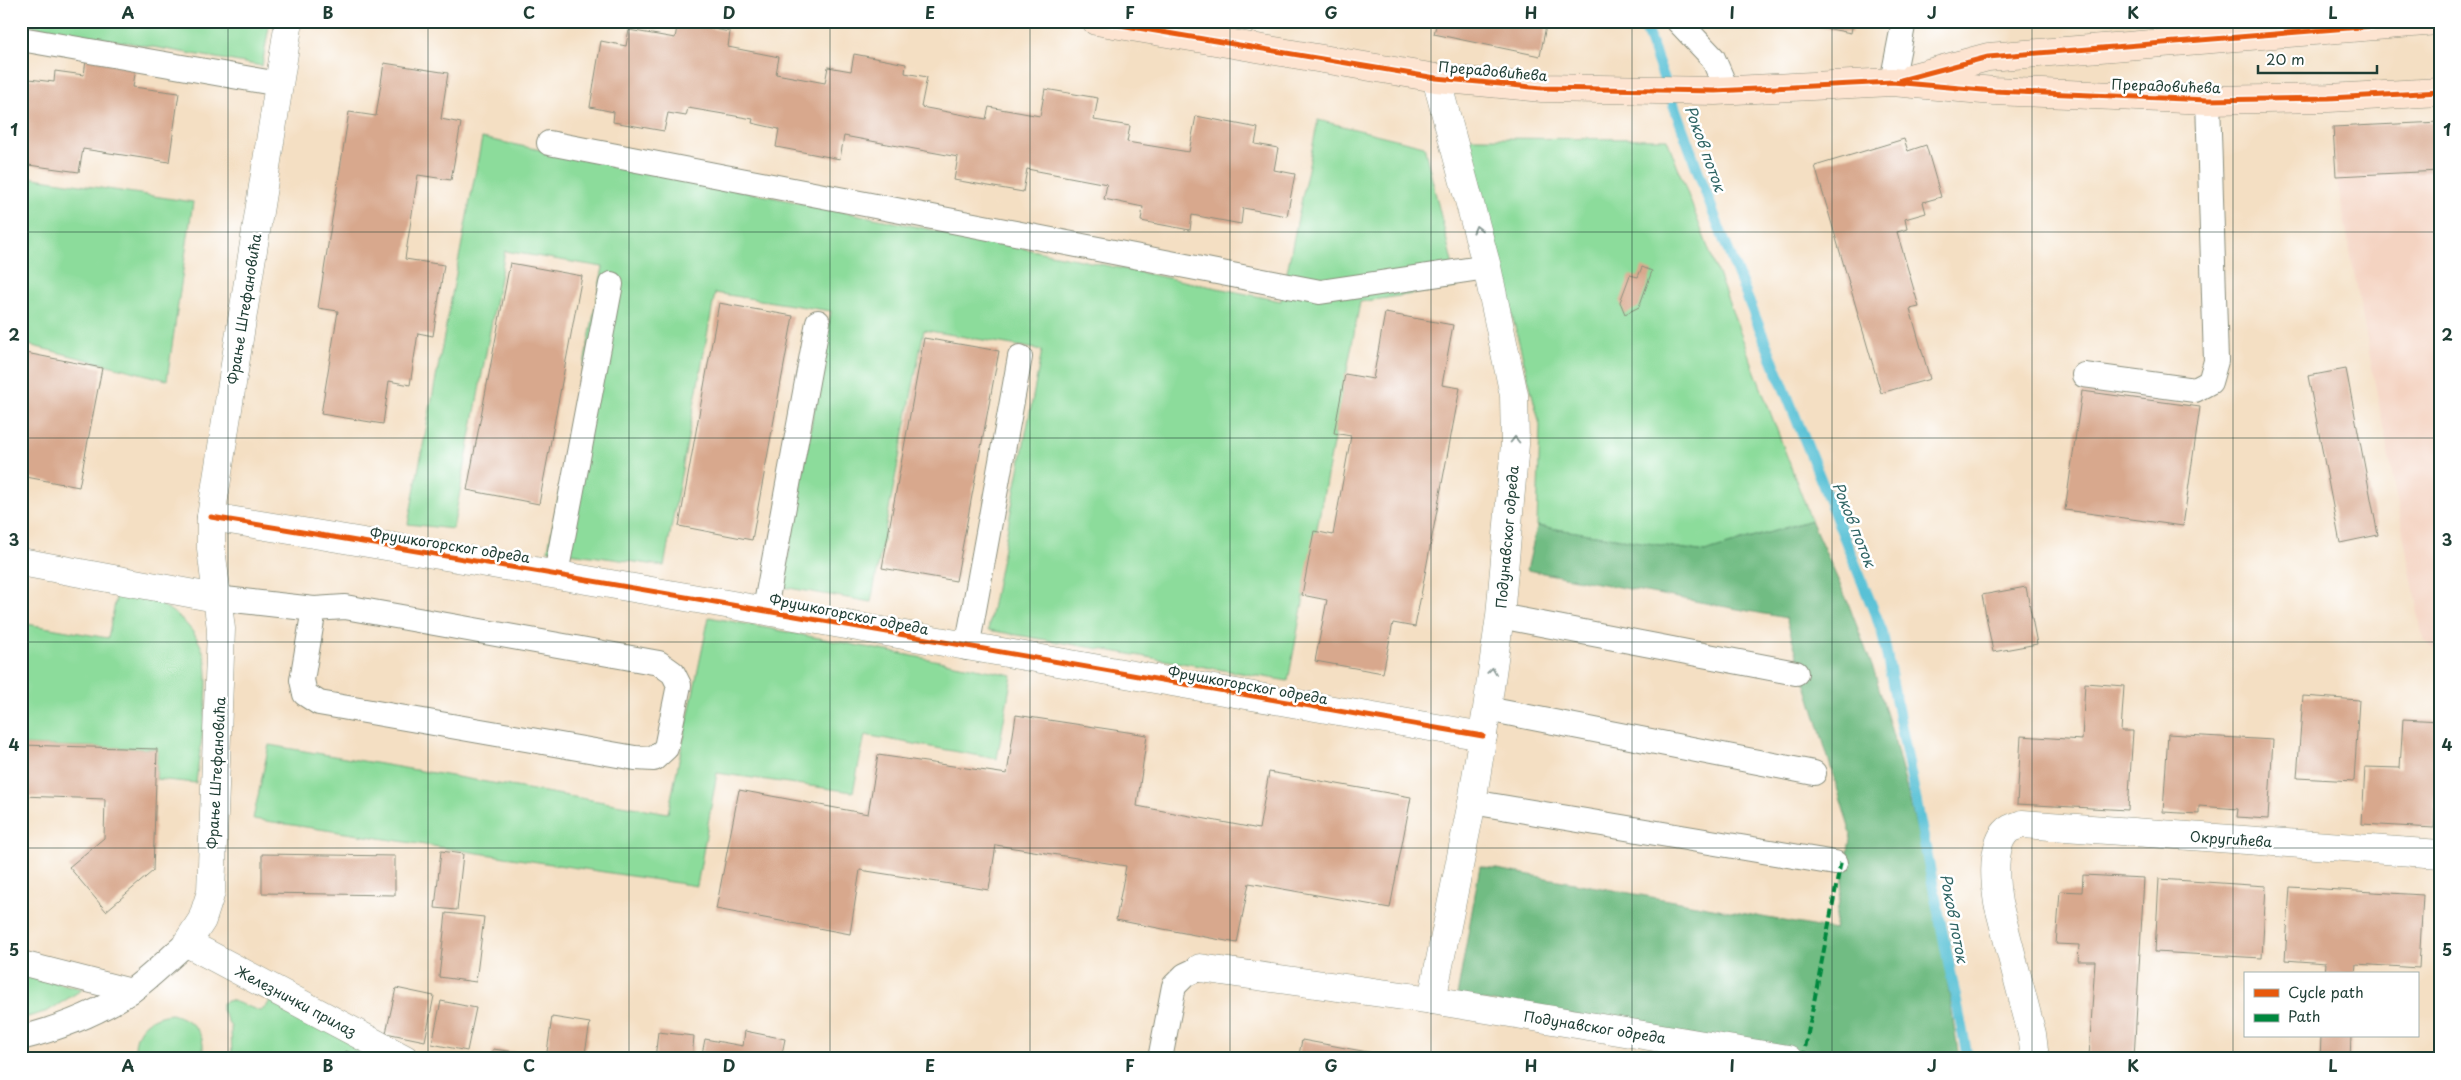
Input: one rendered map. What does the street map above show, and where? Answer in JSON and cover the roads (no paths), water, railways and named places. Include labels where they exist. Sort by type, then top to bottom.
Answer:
[{"type":"main road","name":"Прерадовићева","points":[[1096,21],[1436,78],[1542,88],[1721,91],[1892,82],[1994,90],[2208,100],[2330,98],[2440,92]]},
{"type":"main road","name":"Прерадовићева","points":[[1892,82],[1988,57],[2310,27],[2437,21]]},
{"type":"street","name":"Фрање Штефановића","points":[[187,944],[202,920],[211,892],[221,630],[211,548],[211,517],[289,21]]},
{"type":"street","name":"Подунавског одреда","points":[[1432,1000],[1472,802],[1483,736],[1500,616],[1515,444],[1514,395],[1487,268],[1436,78]]},
{"type":"street","name":"Фрушкогорског одреда","points":[[211,517],[765,609],[967,648],[1483,736]]},
{"type":"street","points":[[21,562],[216,598]]},
{"type":"street","name":"Округићева","points":[[2035,1059],[2032,1034],[1998,903],[1995,882],[2000,843],[2008,830],[2022,824],[2440,854]]},
{"type":"street","name":"Железнички прилаз","points":[[187,944],[405,1059]]},
{"type":"street","name":"Подунавског одреда","points":[[1200,968],[1432,1000],[1788,1059]]},
{"type":"lane","points":[[1678,21],[1713,58],[1721,91]]},
{"type":"lane","points":[[1892,82],[1904,21]]},
{"type":"lane","points":[[21,39],[279,84]]},
{"type":"lane","points":[[2084,375],[2195,390],[2210,382],[2216,361],[2208,100]]},
{"type":"lane","points":[[549,143],[1320,292],[1487,268]]},
{"type":"lane","points":[[556,574],[611,284]]},
{"type":"lane","points":[[765,609],[818,322]]},
{"type":"lane","points":[[967,648],[1020,357]]},
{"type":"lane","points":[[216,598],[314,609],[345,607],[659,663],[673,672],[679,685],[666,748],[654,759],[635,758],[318,703],[305,694],[302,680],[314,609]]},
{"type":"lane","points":[[1500,616],[1796,673]]},
{"type":"lane","points":[[1487,709],[1814,773]]},
{"type":"lane","points":[[1472,802],[1835,863]]},
{"type":"lane","points":[[21,1038],[53,1030],[94,1013],[131,991],[187,944]]},
{"type":"lane","points":[[21,963],[131,991]]},
{"type":"lane","points":[[1160,1059],[1174,986],[1185,976],[1200,968]]},
{"type":"waterway","name":"Роков поток","points":[[1643,21],[1716,220],[1882,631],[1968,1059]]}]
